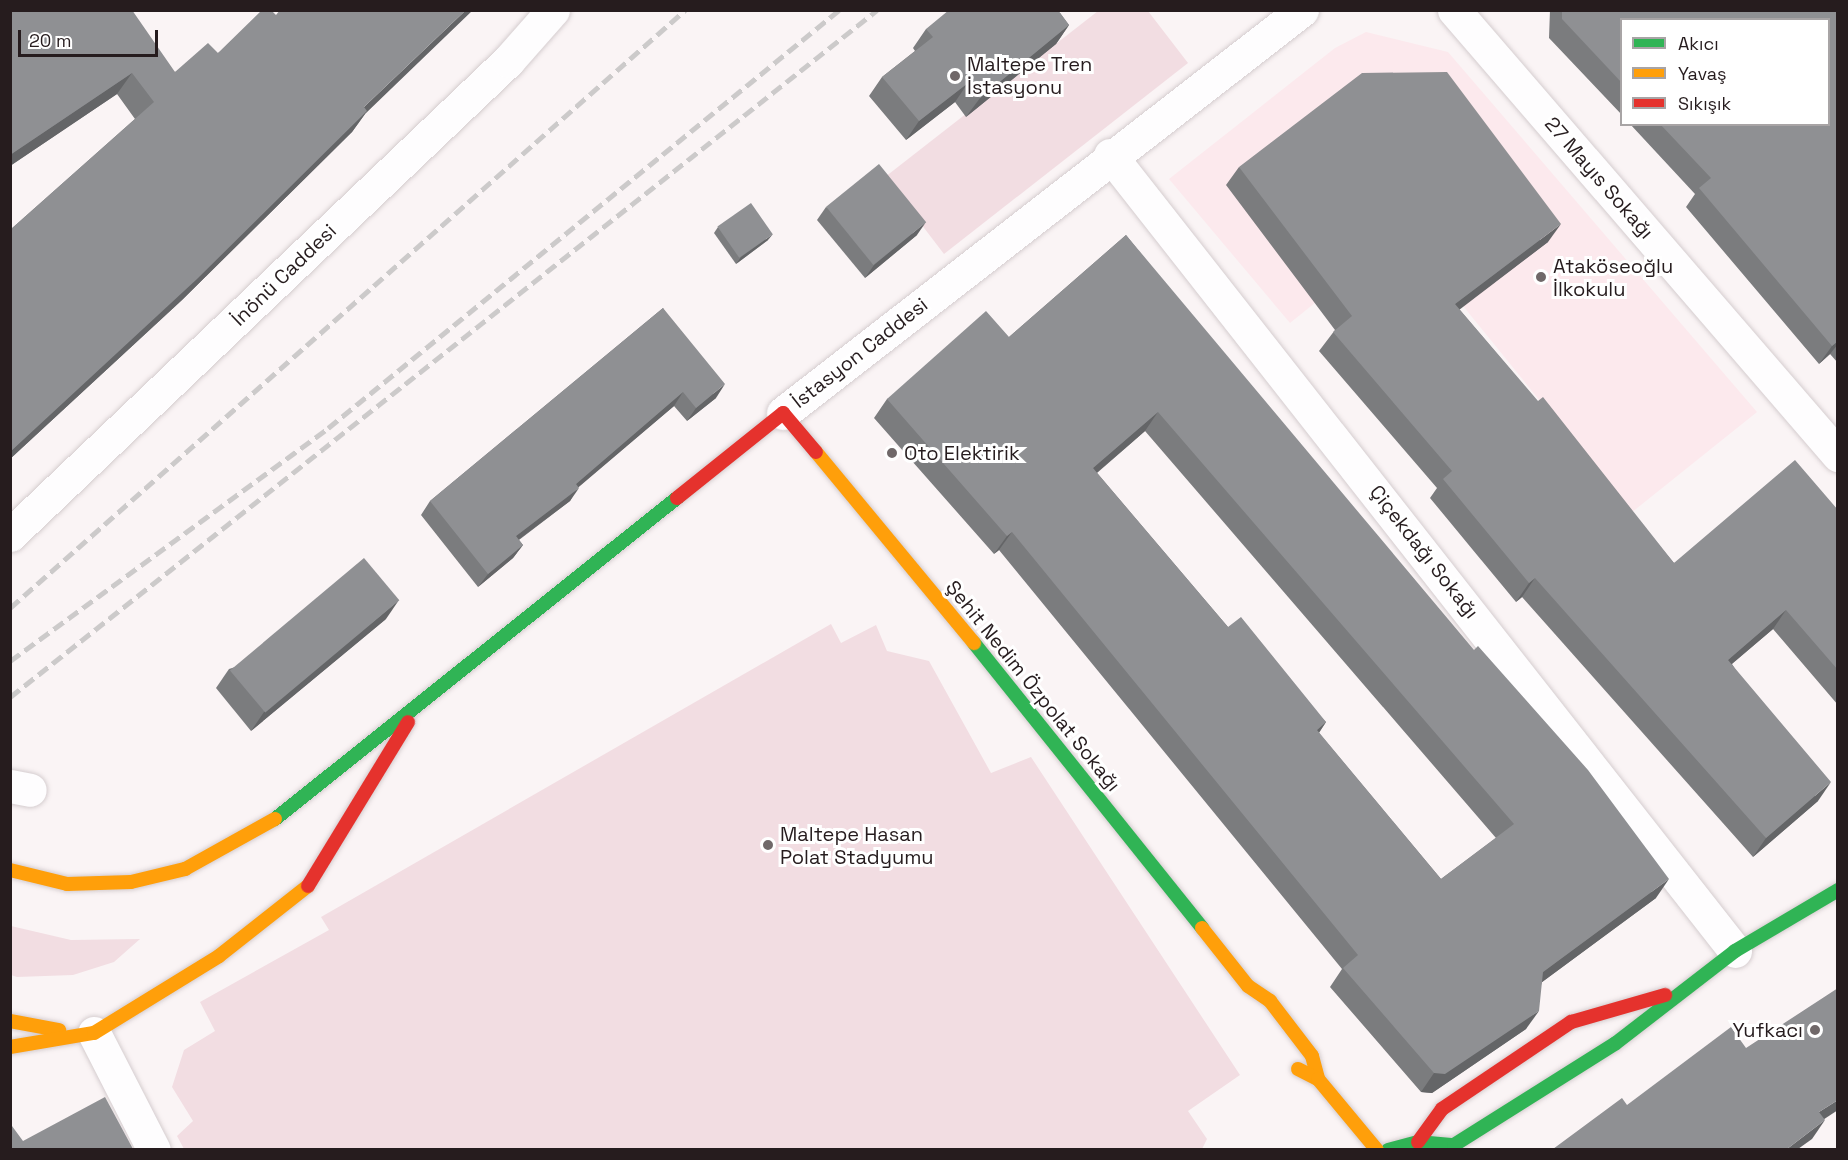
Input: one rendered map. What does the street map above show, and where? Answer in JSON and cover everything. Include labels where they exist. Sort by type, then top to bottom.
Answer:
[{"type":"main road","name":"İstasyon Caddesi","points":[[10,870],[66,884],[130,882],[185,869],[285,813],[421,700],[783,413]]},
{"type":"main road","name":"Şehit Nedim Özpolat Sokağı","points":[[783,413],[930,587],[1248,986],[1269,1001],[1312,1056],[1318,1078]]},
{"type":"main road","points":[[10,1047],[94,1033],[219,956],[307,887],[421,700]]},
{"type":"main road","points":[[1388,1149],[1418,1142],[1454,1145],[1616,1043],[1678,992],[1735,951],[1838,890]]},
{"type":"main road","name":"Şehit Nedim Özpolat Sokağı","points":[[1248,986],[1259,1015]]},
{"type":"main road","points":[[1418,1142],[1442,1109],[1571,1022],[1678,992]]},
{"type":"main road","points":[[10,1021],[94,1033]]},
{"type":"main road","name":"Şehit Nedim Özpolat Sokağı","points":[[1292,1060],[1318,1078],[1377,1149]]},
{"type":"street","name":"İnönü Caddesi","points":[[10,535],[508,61],[552,10]]},
{"type":"street","name":"İstasyon Caddesi","points":[[783,413],[1110,155],[1302,10]]},
{"type":"street","name":"27 Mayıs Sokağı","points":[[1454,10],[1838,455]]},
{"type":"street","name":"Çiçekdağı Sokağı","points":[[1110,155],[1735,951]]},
{"type":"street","points":[[94,1033],[154,1149]]},
{"type":"shaded area","points":[[1098,11],[1148,11],[1188,63],[944,254],[885,177]]},
{"type":"shaded area","name":"Ataköseoğlu İlkokulu","points":[[1366,32],[1448,52],[1757,412],[1631,513],[1403,232],[1290,323],[1169,179],[1335,48]]},
{"type":"shaded area","name":"Maltepe Hasan Polat Stadyumu","points":[[831,624],[841,643],[876,625],[887,651],[929,661],[991,773],[1031,757],[1240,1075],[1188,1111],[1207,1139],[1202,1149],[184,1149],[177,1136],[193,1121],[172,1087],[184,1050],[215,1031],[200,1002],[329,930],[321,917]]},
{"type":"shaded area","points":[[11,926],[71,940],[140,939],[114,962],[73,975],[17,977],[11,975]]},
{"type":"building","points":[[10,10],[132,10],[175,72],[208,43],[218,53],[262,10],[271,10],[276,15],[280,10],[466,10],[364,107],[367,111],[197,279],[10,452],[10,230],[154,102],[132,73],[10,155]]},
{"type":"building","name":"Maltepe Tren İstasyonu","points":[[949,10],[1058,10],[1069,25],[980,98],[968,83],[919,121],[882,77],[933,37],[926,29]]},
{"type":"building","points":[[1562,10],[1838,10],[1838,341],[1832,346],[1699,188],[1711,178],[1662,126],[1830,126],[1830,18],[1620,18],[1620,81],[1562,19]]},
{"type":"building","points":[[1447,72],[1561,224],[1455,304],[1538,401],[1543,397],[1674,563],[1795,460],[1838,510],[1838,670],[1786,610],[1728,660],[1831,782],[1766,838],[1535,578],[1529,583],[1443,479],[1452,471],[1333,332],[1352,316],[1239,167],[1362,73]]},
{"type":"building","points":[[879,164],[926,222],[873,265],[826,207]]},
{"type":"building","points":[[751,203],[773,234],[739,258],[717,227]]},
{"type":"building","points":[[1126,235],[1474,650],[1478,646],[1588,770],[1669,879],[1543,972],[1539,1011],[1445,1074],[1434,1073],[1343,968],[1358,955],[1012,532],[1007,536],[887,399],[986,311],[1009,337]],"holes":[[[1158,412],[1514,824],[1441,879],[1317,730],[1326,722],[1241,617],[1228,627],[1093,468]]]},
{"type":"building","points":[[663,308],[725,384],[696,408],[683,392],[576,484],[579,488],[516,536],[523,545],[488,574],[430,501]]},
{"type":"building","points":[[364,558],[399,600],[265,713],[230,670]]},
{"type":"building","points":[[1838,988],[1838,1100],[1819,1112],[1825,1120],[1787,1149],[1553,1149],[1622,1098],[1627,1105],[1731,1027],[1746,1048]]},
{"type":"building","points":[[105,1097],[133,1149],[10,1149],[10,1127],[12,1126],[23,1141]]},
{"type":"railway","points":[[10,608],[685,10]]},
{"type":"railway","points":[[10,661],[328,428],[839,10]]},
{"type":"railway","points":[[10,697],[877,10]]},
{"type":"traffic: fast","points":[[275,819],[677,498]]},
{"type":"traffic: fast","points":[[974,643],[1202,928]]},
{"type":"traffic: fast","points":[[1388,1150],[1418,1142],[1454,1145],[1616,1043],[1735,951],[1838,890]]},
{"type":"traffic: slow","points":[[816,452],[974,643]]},
{"type":"traffic: slow","points":[[10,870],[67,884],[131,882],[185,869],[275,819]]},
{"type":"traffic: slow","points":[[10,1047],[94,1033],[219,956],[308,886]]},
{"type":"traffic: slow","points":[[1202,928],[1248,986],[1270,1001],[1312,1056],[1318,1079]]},
{"type":"traffic: slow","points":[[10,1021],[59,1030]]},
{"type":"traffic: slow","points":[[1298,1069],[1318,1079],[1377,1150]]},
{"type":"traffic: jam","points":[[677,498],[783,413],[816,452]]},
{"type":"traffic: jam","points":[[308,886],[408,722]]},
{"type":"traffic: jam","points":[[1418,1142],[1442,1109],[1571,1022],[1665,995]]},
{"type":"place","name":"Maltepe Tren İstasyonu","points":[[955,76]]},
{"type":"place","name":"Ataköseoğlu İlkokulu","points":[[1541,277]]},
{"type":"place","name":"Oto Elektirik","points":[[892,453]]},
{"type":"place","name":"Maltepe Hasan Polat Stadyumu","points":[[768,845]]},
{"type":"place","name":"Yufkacı","points":[[1815,1030]]}]
